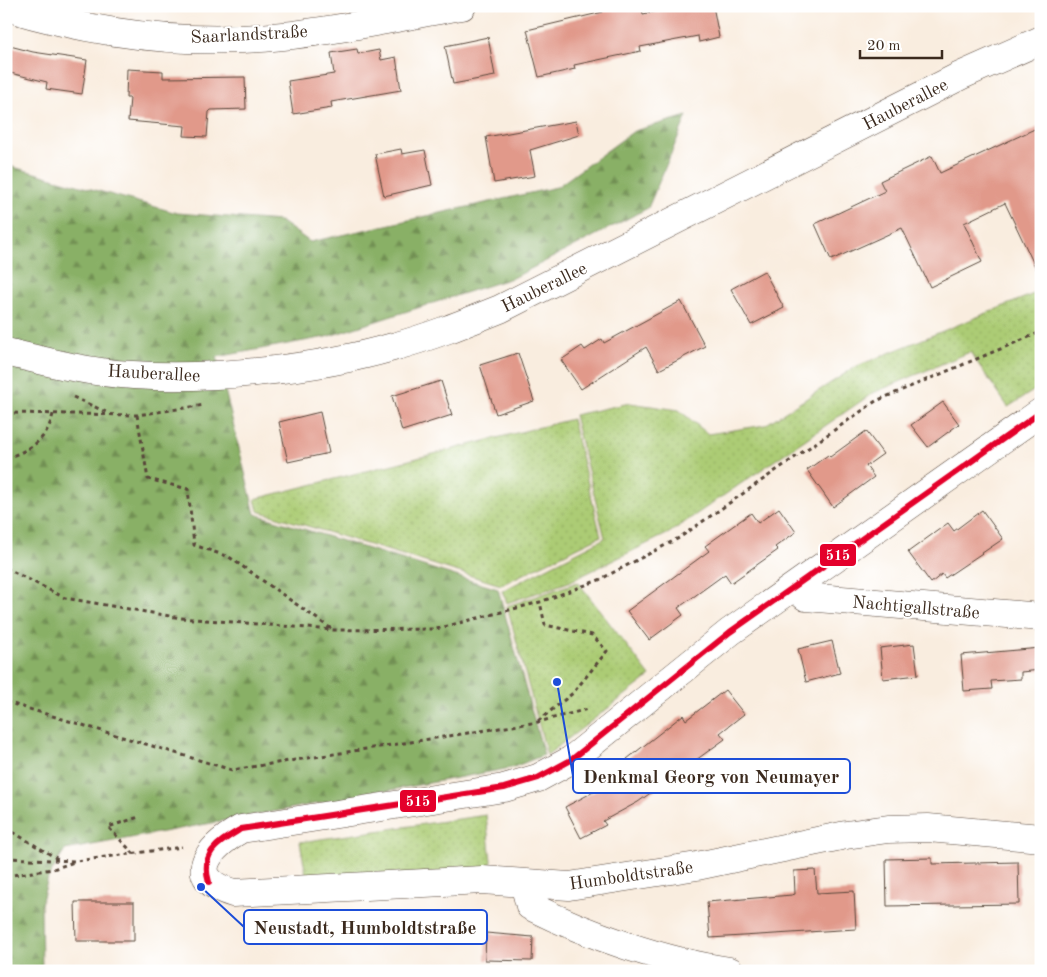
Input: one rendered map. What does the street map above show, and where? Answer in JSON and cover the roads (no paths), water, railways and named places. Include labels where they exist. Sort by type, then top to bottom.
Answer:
[{"type":"street","name":"Saarlandstraße","points":[[6,7],[73,24],[116,32],[218,40],[283,36],[462,6]]},
{"type":"street","name":"Hauberallee","points":[[6,352],[41,360],[132,375],[202,376],[324,362],[391,348],[446,331],[500,309],[960,76],[1041,40]]},
{"type":"street","points":[[794,587],[1037,420]]},
{"type":"street","name":"Nachtigallstraße","points":[[794,587],[806,597],[1041,617]]},
{"type":"street","name":"Humboldtstraße","points":[[794,587],[730,632],[571,760],[538,778],[504,788],[240,829],[222,840],[207,856],[204,864],[205,874],[209,882],[216,888],[233,893],[482,880],[569,886],[698,866],[846,835],[888,829],[928,828],[1041,838]]},
{"type":"street","points":[[524,883],[530,906],[564,923],[673,960],[730,971]]},
{"type":"place","name":"Denkmal Georg von Neumayer","points":[[557,682]]},
{"type":"place","name":"Neustadt, Humboldtstraße","points":[[201,887]]}]
